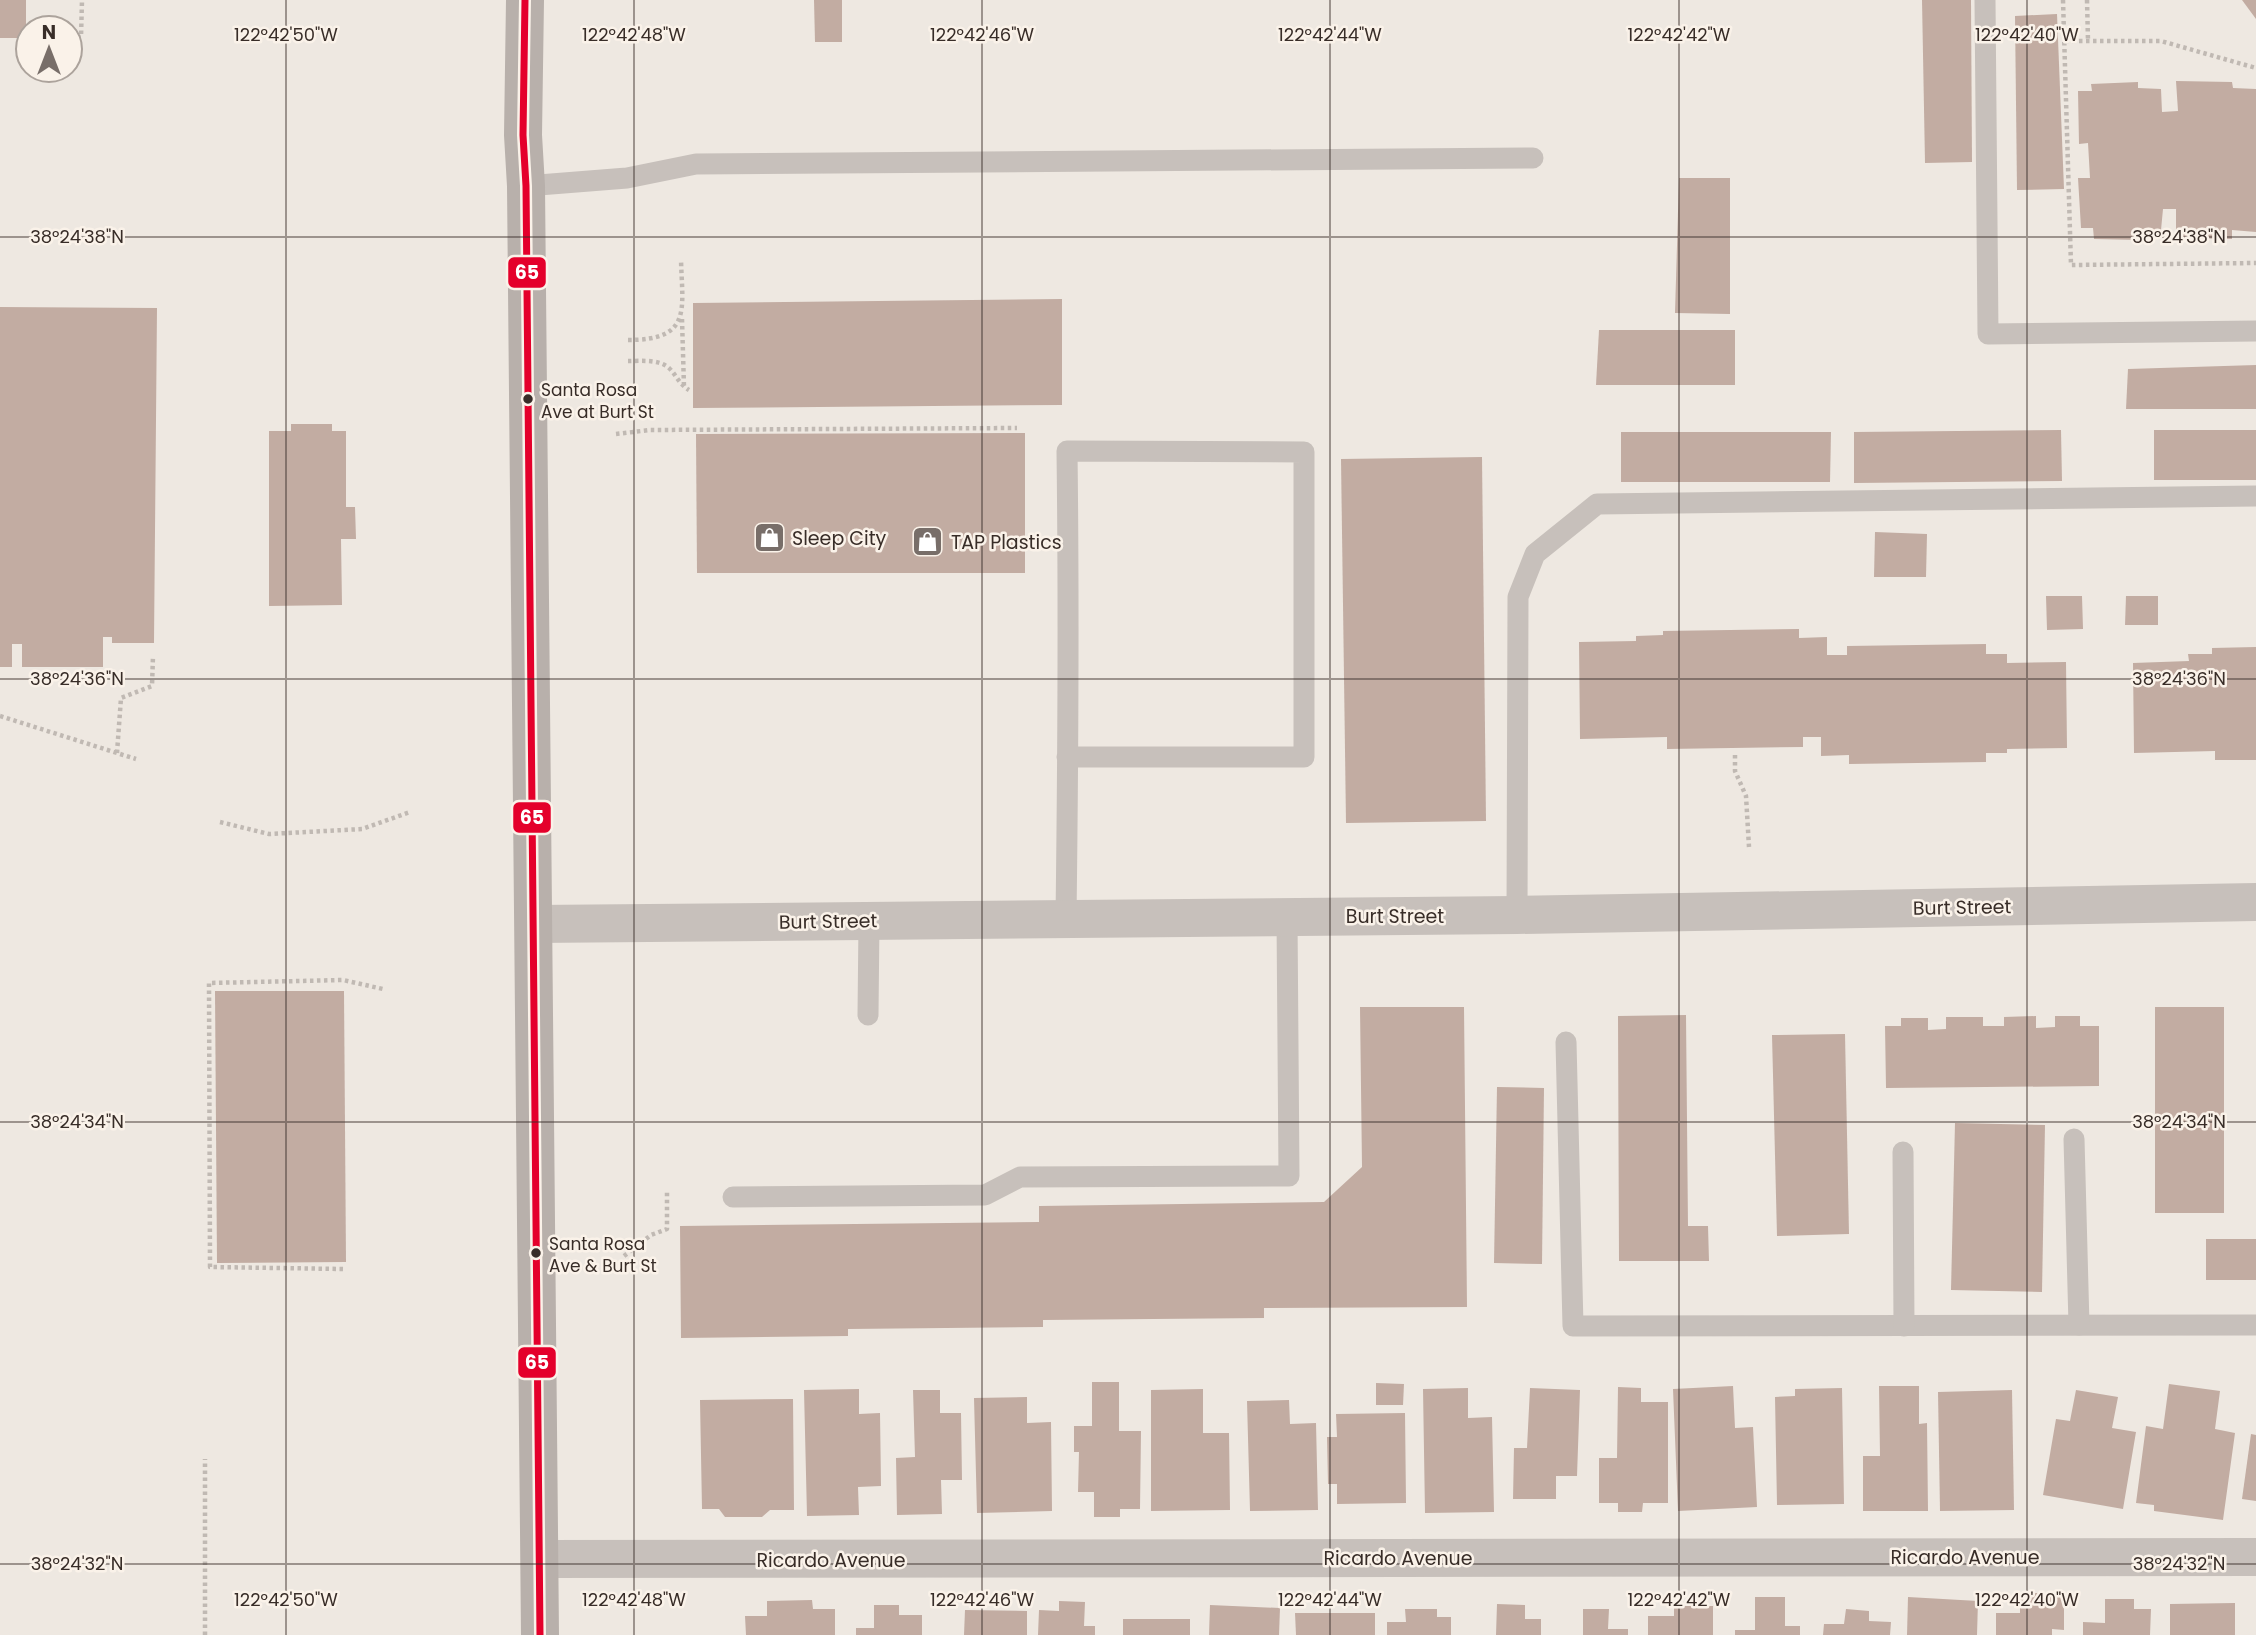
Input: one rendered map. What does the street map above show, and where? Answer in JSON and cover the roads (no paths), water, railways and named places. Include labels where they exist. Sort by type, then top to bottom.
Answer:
[{"type":"main road","points":[[525,0],[523,135],[526,186],[540,1635]]},
{"type":"street","name":"Burt Street","points":[[534,924],[1517,915],[2256,902]]},
{"type":"street","name":"Ricardo Avenue","points":[[540,1559],[2256,1557]]},
{"type":"lane","points":[[1985,0],[1989,334],[2256,331]]},
{"type":"lane","points":[[526,186],[627,178],[696,164],[1533,159]]},
{"type":"lane","points":[[1066,919],[1068,757],[1070,642],[1067,451],[1304,452],[1304,757],[1068,757]]},
{"type":"lane","points":[[1517,915],[1518,597],[1535,554],[1597,504],[2256,496]]},
{"type":"lane","points":[[733,1197],[985,1195],[1020,1177],[1289,1176],[1287,916]]},
{"type":"lane","points":[[867,1014],[869,920]]},
{"type":"lane","points":[[1566,1042],[1573,1326],[2256,1325]]},
{"type":"lane","points":[[2074,1139],[2079,1325]]},
{"type":"lane","points":[[1903,1152],[1905,1326]]},
{"type":"place","name":"Santa Rosa Ave at Burt St","points":[[528,399]]},
{"type":"place","name":"Sleep City","points":[[769,538]]},
{"type":"place","name":"TAP Plastics","points":[[928,542]]},
{"type":"place","name":"Santa Rosa Ave & Burt St","points":[[536,1253]]}]
